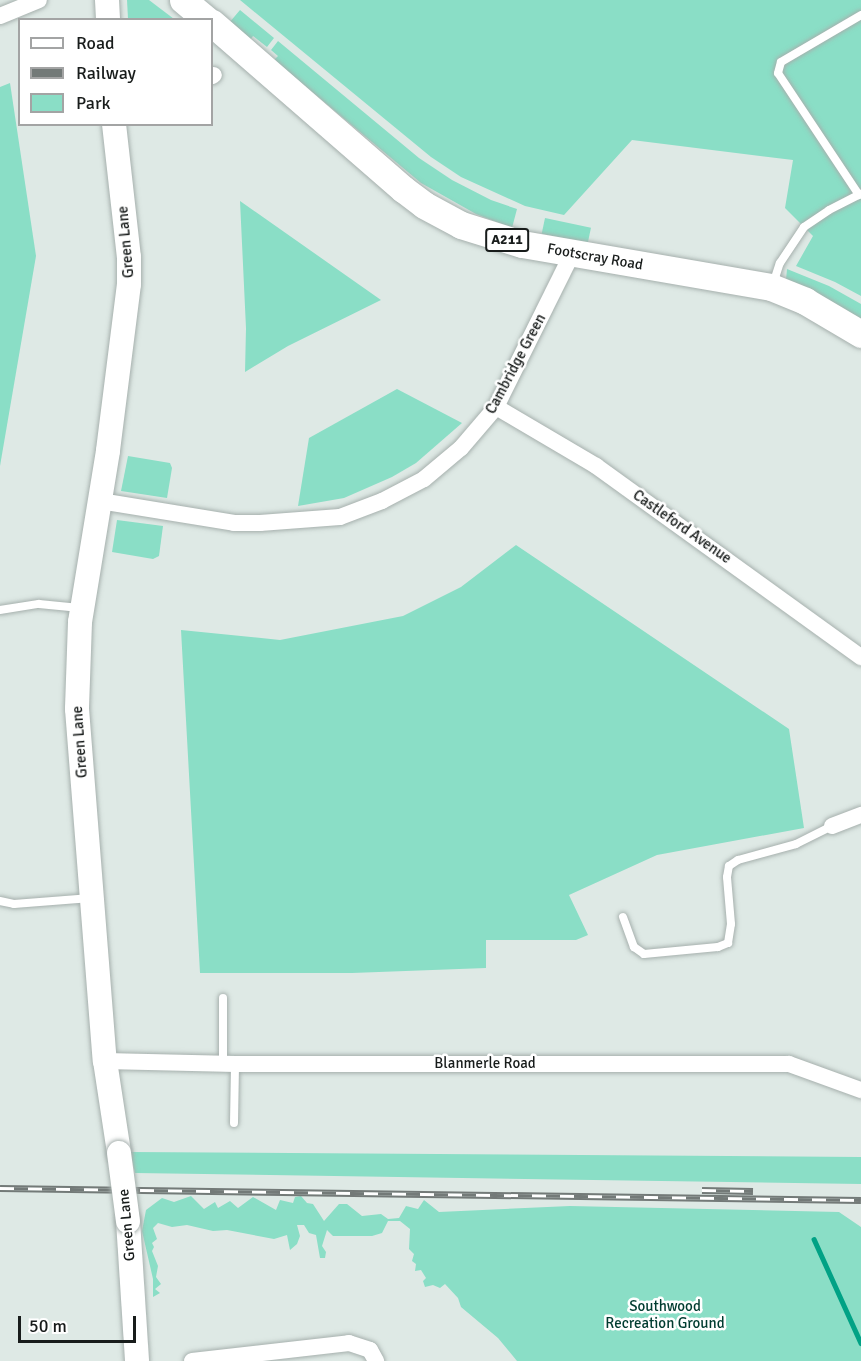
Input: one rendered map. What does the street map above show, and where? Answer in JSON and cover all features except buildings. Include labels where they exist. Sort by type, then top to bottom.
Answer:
[{"type":"main road","points":[[107,0],[108,18]]},
{"type":"main road","points":[[183,0],[205,18]]},
{"type":"main road","name":"Footscray Road","points":[[213,24],[394,182],[424,205],[461,225],[488,234],[572,254],[771,287],[805,301],[861,334]]},
{"type":"main road","name":"Green Lane","points":[[114,126],[129,257],[129,284],[100,501],[82,608],[77,709],[105,1061],[128,1221],[137,1361]]},
{"type":"street","points":[[0,16],[39,0]]},
{"type":"street","name":"Cambridge Green","points":[[100,501],[234,523],[294,522],[340,517],[382,501],[424,479],[461,448],[496,407],[572,254]]},
{"type":"street","name":"Castleford Avenue","points":[[496,407],[596,466],[861,657]]},
{"type":"street","points":[[832,826],[861,815]]},
{"type":"street","name":"Blanmerle Road","points":[[105,1061],[229,1064],[789,1064],[861,1089]]},
{"type":"street","points":[[192,1361],[262,1358],[349,1343],[370,1350],[376,1361]]},
{"type":"lane","points":[[771,287],[780,263],[804,227],[829,210],[860,194],[777,73],[781,62],[861,15]]},
{"type":"lane","points":[[0,610],[39,604],[82,608]]},
{"type":"lane","points":[[623,917],[634,947],[644,954],[718,947],[728,943],[731,924],[727,877],[729,866],[738,860],[796,844],[832,826]]},
{"type":"lane","points":[[0,901],[14,904],[91,898]]},
{"type":"lane","points":[[223,998],[234,1124]]},
{"type":"green space","points":[[127,0],[149,0],[173,18],[128,18]]},
{"type":"green space","points":[[240,0],[861,0],[861,296],[835,282],[796,266],[813,236],[785,208],[793,160],[632,140],[564,215],[525,206],[461,177],[431,157]]},
{"type":"green space","points":[[240,10],[274,38],[267,47],[253,36],[250,40],[229,23]]},
{"type":"green space","points":[[278,41],[419,158],[452,180],[491,200],[517,209],[512,228],[476,214],[421,183],[274,60],[278,56],[271,50]]},
{"type":"green space","points":[[10,83],[36,256],[0,466],[0,87]]},
{"type":"green space","points":[[240,201],[381,300],[288,346],[245,372],[246,328]]},
{"type":"green space","points":[[545,218],[591,228],[588,243],[542,234]]},
{"type":"green space","points":[[787,269],[829,286],[861,304],[861,319],[786,280]]},
{"type":"green space","points":[[397,389],[462,423],[416,463],[392,477],[344,498],[298,506],[309,438]]},
{"type":"green space","points":[[128,456],[170,463],[172,468],[167,498],[121,491]]},
{"type":"green space","points":[[117,520],[163,526],[159,556],[153,559],[112,552]]},
{"type":"green space","points":[[516,545],[789,729],[804,828],[657,855],[569,895],[588,935],[576,940],[486,940],[486,968],[352,973],[200,973],[181,630],[280,640],[403,616],[461,587]]},
{"type":"green space","points":[[130,1152],[861,1157],[861,1184],[135,1173]]},
{"type":"green space","name":"Southwood Recreation Ground","points":[[191,1196],[204,1209],[215,1202],[218,1208],[230,1201],[238,1208],[253,1197],[276,1210],[280,1200],[293,1203],[295,1197],[301,1196],[307,1203],[313,1204],[324,1221],[339,1204],[347,1204],[362,1216],[381,1214],[388,1219],[399,1218],[406,1206],[418,1209],[424,1200],[439,1212],[570,1206],[839,1212],[861,1227],[861,1361],[517,1361],[498,1338],[461,1307],[458,1298],[445,1284],[440,1288],[433,1285],[425,1287],[423,1281],[426,1278],[421,1270],[415,1271],[416,1264],[412,1261],[414,1254],[409,1249],[410,1229],[400,1221],[388,1221],[382,1233],[372,1236],[333,1236],[327,1230],[322,1246],[326,1252],[325,1258],[320,1258],[316,1235],[309,1233],[304,1225],[297,1225],[300,1236],[297,1244],[290,1250],[287,1235],[274,1239],[227,1230],[213,1231],[187,1225],[172,1227],[158,1223],[153,1228],[157,1239],[152,1243],[154,1247],[152,1251],[158,1266],[156,1277],[161,1284],[155,1289],[160,1293],[153,1297],[153,1279],[142,1231],[146,1210],[162,1198],[174,1202]]},
{"type":"waterway","points":[[814,1239],[861,1343]]},
{"type":"railway","points":[[0,1188],[861,1200]]},
{"type":"railway","points":[[702,1190],[753,1191]]}]
